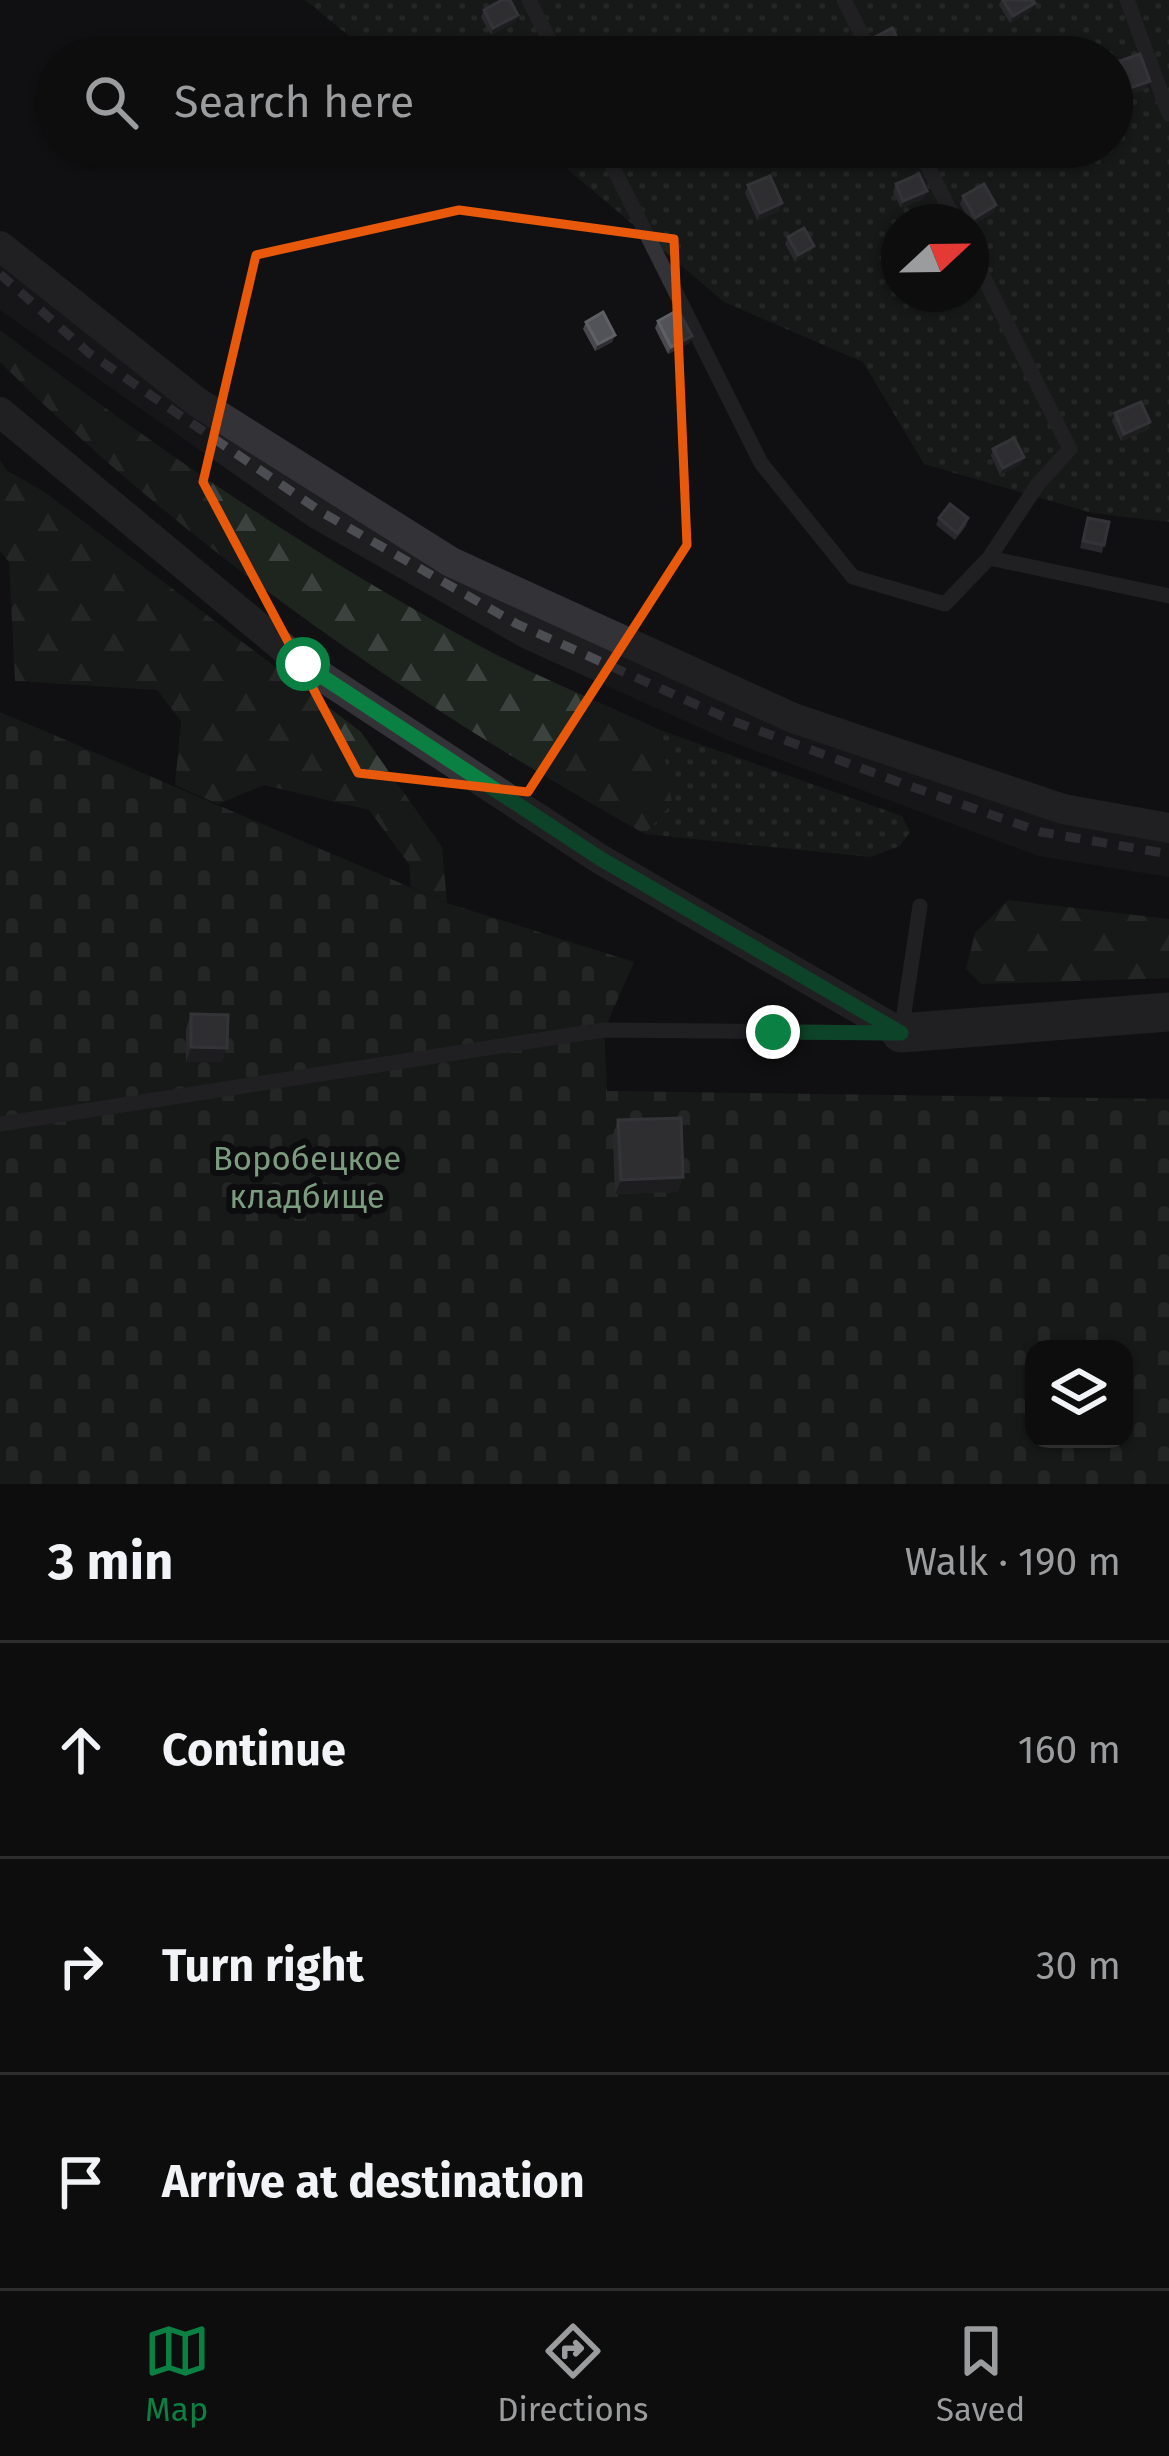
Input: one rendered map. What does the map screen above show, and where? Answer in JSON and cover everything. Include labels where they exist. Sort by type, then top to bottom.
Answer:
[{"type":"street","points":[[0,246],[197,402],[451,562],[793,718],[1063,809],[1169,829]]},
{"type":"street","points":[[0,412],[303,664],[601,859],[901,1033],[1169,1012]]},
{"type":"lane","points":[[529,0],[547,36]]},
{"type":"lane","points":[[844,0],[862,36]]},
{"type":"lane","points":[[1126,0],[1169,114]]},
{"type":"lane","points":[[613,168],[760,463],[853,577],[945,604],[989,559],[1038,484],[1070,449],[989,288]]},
{"type":"lane","points":[[929,168],[947,204]]},
{"type":"lane","points":[[989,559],[1169,596]]},
{"type":"lane","points":[[0,1124],[604,1030],[901,1033],[920,906]]},
{"type":"highlighted area","points":[[459,210],[674,239],[687,545],[528,792],[358,773],[203,482],[256,255]]},
{"type":"shaded area","points":[[0,258],[292,477],[1045,816],[1169,838],[1169,877],[1039,856],[730,741],[522,648],[308,526],[0,310]]},
{"type":"green space","points":[[305,0],[1169,0],[1169,522],[1092,513],[924,464],[863,362],[724,302],[566,168],[1133,168],[1133,36],[349,36]]},
{"type":"green space","points":[[0,330],[173,456],[352,573],[498,656],[660,730],[672,803],[645,834],[473,732],[306,620],[72,431],[0,362]]},
{"type":"green space","points":[[0,460],[6,470],[46,493],[361,732],[442,847],[447,903],[411,887],[409,864],[369,810],[264,785],[218,804],[175,785],[181,721],[157,690],[15,681],[9,562],[0,551]]},
{"type":"green space","name":"Воробецкое кладбище","points":[[0,712],[447,903],[634,962],[604,1030],[607,1091],[1169,1099],[1169,1484],[0,1484]]},
{"type":"green space","points":[[660,730],[902,816],[910,832],[900,846],[870,857],[645,834],[672,803]]},
{"type":"green space","points":[[1008,900],[1169,919],[1169,978],[981,984],[966,969],[975,933]]},
{"type":"building","points":[[510,0],[518,15],[493,28],[484,10]]},
{"type":"building","points":[[1003,0],[1033,0],[1035,3],[1013,16]]},
{"type":"building","points":[[1140,54],[1150,81],[1133,87],[1133,56]]},
{"type":"building","points":[[919,174],[927,191],[903,201],[896,184]]},
{"type":"building","points":[[770,176],[782,203],[760,213],[748,185]]},
{"type":"building","points":[[984,184],[996,205],[989,209],[989,204],[967,204],[963,196]]},
{"type":"building","points":[[804,228],[814,246],[798,255],[788,237]]},
{"type":"building","points":[[678,310],[692,336],[671,347],[658,321]]},
{"type":"building","points":[[603,312],[615,335],[598,344],[586,322]]},
{"type":"building","points":[[1141,402],[1150,422],[1124,434],[1115,413]]},
{"type":"building","points":[[1014,438],[1024,457],[1003,468],[993,449]]},
{"type":"building","points":[[950,504],[968,518],[957,533],[939,518]]},
{"type":"building","points":[[1088,518],[1109,522],[1104,545],[1083,541]]},
{"type":"building","points":[[191,1014],[228,1015],[227,1048],[191,1047]]},
{"type":"building","points":[[681,1118],[683,1177],[621,1180],[618,1120]]},
{"type":"railway","points":[[0,274],[89,353],[323,513],[517,624],[733,721],[904,784],[1041,832],[1169,854]]},
{"type":"route","points":[[303,664],[601,859],[901,1033],[773,1032]]}]
